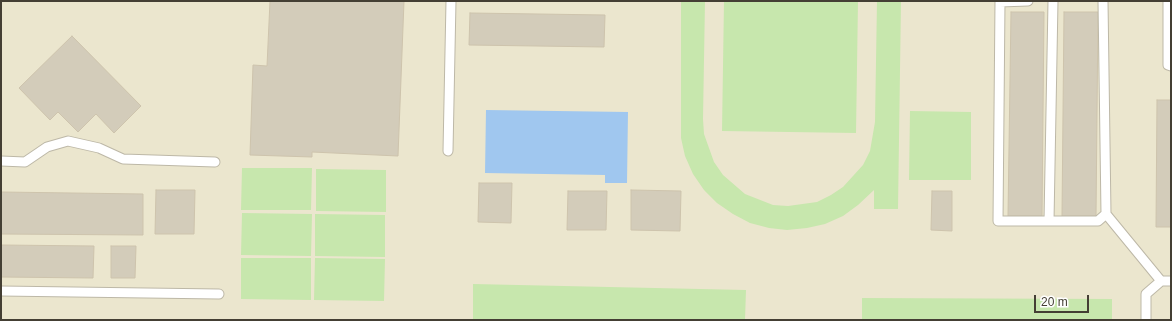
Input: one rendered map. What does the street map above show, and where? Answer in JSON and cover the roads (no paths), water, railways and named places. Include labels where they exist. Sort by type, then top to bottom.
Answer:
[{"type":"lane","points":[[448,151],[451,1]]},
{"type":"lane","points":[[1028,1],[1000,2],[998,221],[1098,220],[1106,214]]},
{"type":"lane","points":[[1049,221],[1052,1]]},
{"type":"lane","points":[[1103,1],[1106,214],[1161,281]]},
{"type":"lane","points":[[1168,1],[1168,65],[1171,66]]},
{"type":"lane","points":[[1,161],[25,162],[47,146],[68,141],[99,148],[123,159],[215,162]]},
{"type":"lane","points":[[1146,320],[1146,294],[1161,281],[1171,281]]},
{"type":"lane","points":[[1,291],[218,294]]},
{"type":"water","points":[[486,110],[628,112],[627,183],[605,183],[605,175],[485,173]]}]
